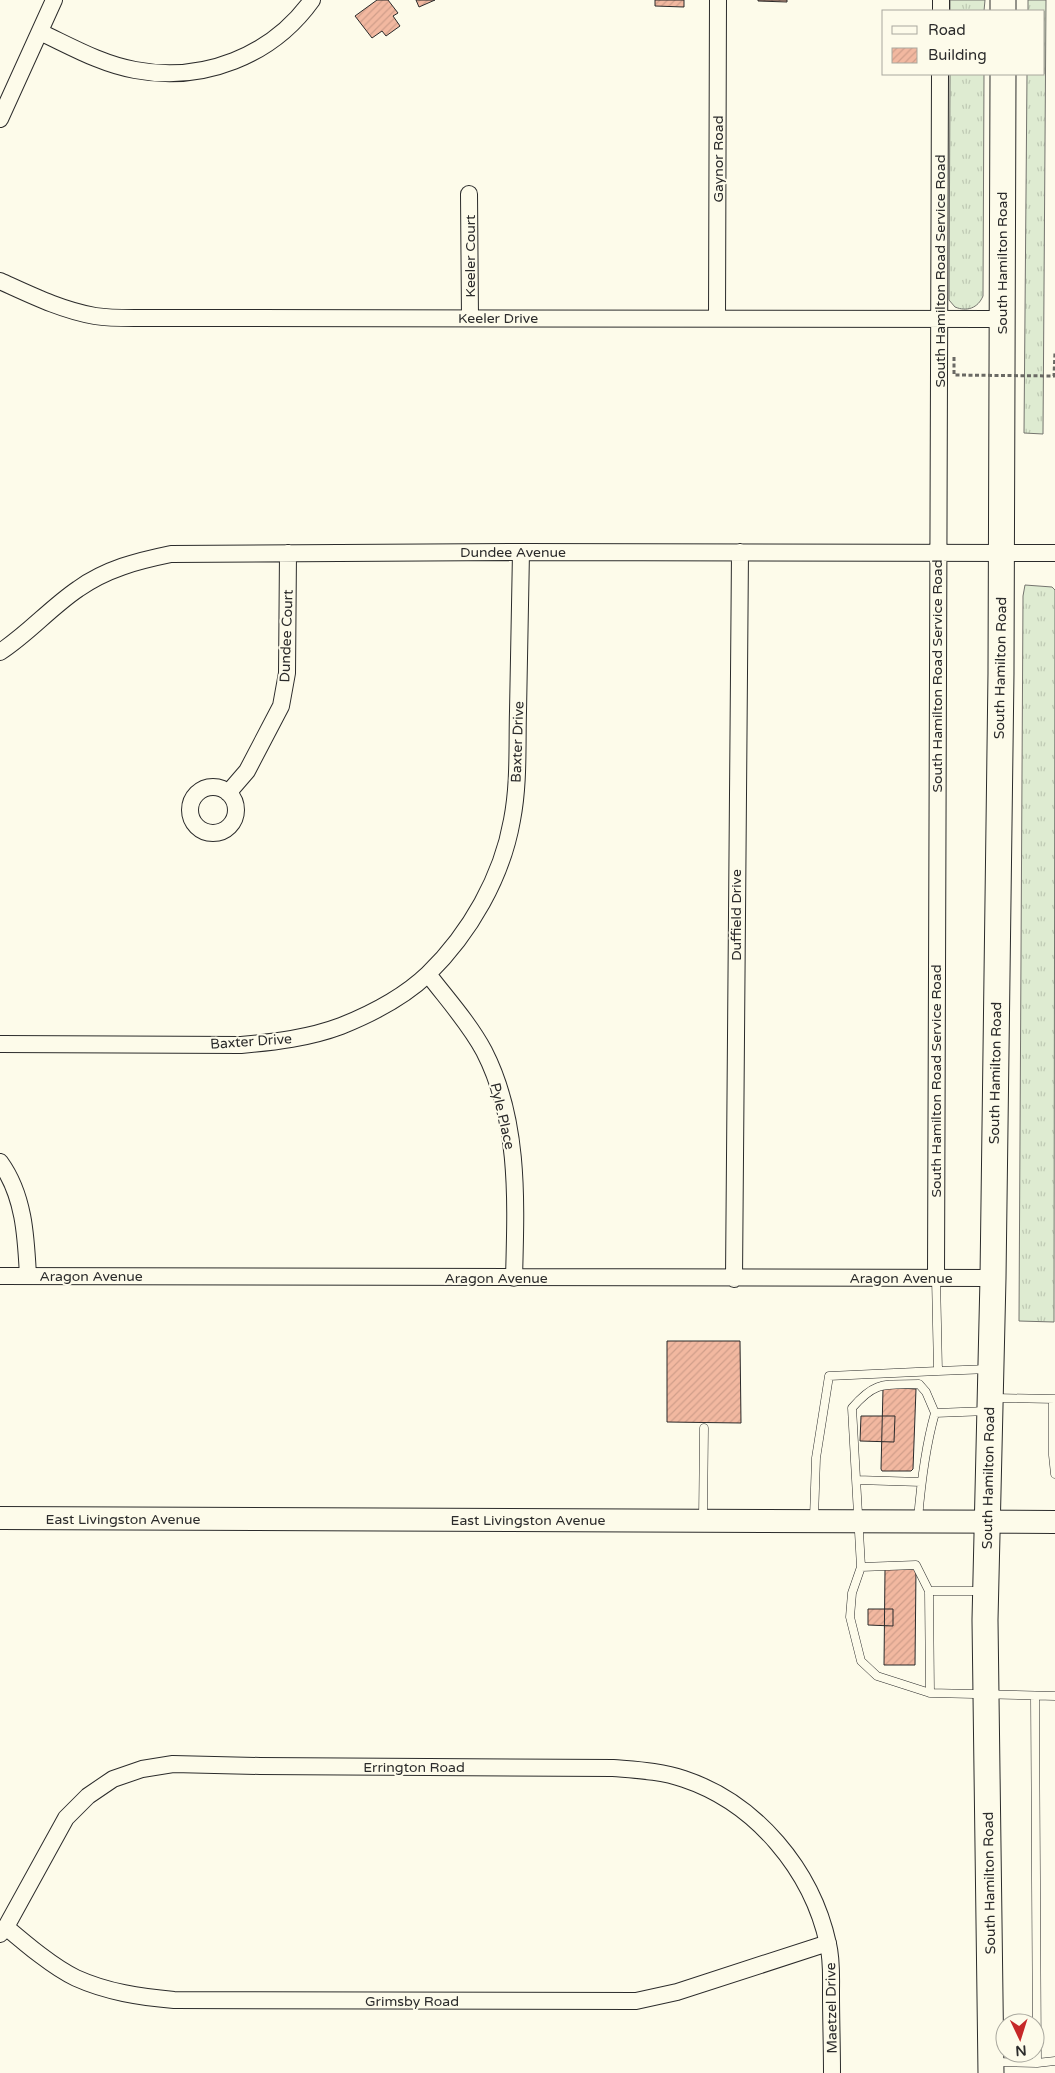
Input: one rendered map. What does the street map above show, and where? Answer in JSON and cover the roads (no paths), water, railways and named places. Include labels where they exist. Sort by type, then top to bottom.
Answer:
[{"type":"main road","name":"South Hamilton Road","points":[[991,2068],[986,1591],[993,1278],[1001,553],[1003,75]]},
{"type":"main road","name":"East Livingston Avenue","points":[[0,1518],[1055,1522]]},
{"type":"street","points":[[0,119],[54,0]]},
{"type":"street","points":[[40,32],[98,59],[135,70],[173,74],[203,71],[232,62],[269,44],[293,24],[312,0]]},
{"type":"street","name":"Gaynor Road","points":[[717,318],[718,0]]},
{"type":"street","name":"South Hamilton Road Service Road","points":[[936,1278],[940,75]]},
{"type":"street","name":"Keeler Court","points":[[469,194],[470,318]]},
{"type":"street","name":"Keeler Drive","points":[[0,281],[70,311],[96,316],[153,318],[1002,319]]},
{"type":"street","name":"Dundee Avenue","points":[[0,652],[16,642],[78,589],[107,572],[137,561],[171,554],[521,552],[1055,553]]},
{"type":"street","name":"Baxter Drive","points":[[0,1044],[241,1045],[304,1037],[340,1026],[398,996],[428,974],[456,942],[478,912],[503,858],[513,819],[517,774],[521,552]]},
{"type":"street","name":"Duffield Drive","points":[[734,1279],[740,552]]},
{"type":"street","name":"Dundee Court","points":[[228,793],[247,771],[281,706],[287,673],[288,553]]},
{"type":"street","name":"Pyle Place","points":[[428,974],[459,1013],[483,1050],[499,1088],[510,1133],[514,1172],[514,1278]]},
{"type":"street","points":[[0,1162],[16,1192],[24,1220],[28,1276]]},
{"type":"street","name":"Aragon Avenue","points":[[0,1276],[734,1279],[993,1278]]},
{"type":"street","name":"Errington Road","points":[[3,1931],[66,1818],[88,1796],[113,1779],[142,1768],[173,1764],[612,1768],[648,1771],[683,1778],[716,1793],[747,1812],[775,1841],[798,1871],[814,1903],[828,1943]]},
{"type":"street","name":"Grimsby Road","points":[[3,1931],[74,1977],[112,1992],[145,1998],[174,2000],[636,2001],[677,1992],[828,1943]]},
{"type":"street","name":"Maetzel Drive","points":[[828,1943],[831,1962],[832,2073]]},
{"type":"lane","points":[[936,1278],[938,1371]]},
{"type":"lane","points":[[814,1521],[816,1458],[829,1376],[991,1369]]},
{"type":"lane","points":[[918,1521],[921,1482],[928,1436],[935,1413],[926,1392],[920,1384],[881,1384],[865,1393],[852,1408],[861,1567],[852,1593],[850,1617],[861,1661],[877,1676],[930,1693],[986,1696],[1055,1696]]},
{"type":"lane","points":[[935,1413],[990,1404],[1054,1400],[1052,1456],[1055,1474]]},
{"type":"lane","points":[[703,1521],[704,1428]]},
{"type":"lane","points":[[857,1480],[921,1482]]},
{"type":"lane","points":[[861,1567],[916,1565],[929,1591],[930,1693]]},
{"type":"lane","points":[[929,1591],[986,1591]]},
{"type":"lane","points":[[1035,1696],[1036,2013]]},
{"type":"lane","points":[[991,2068],[1036,2063]]}]
